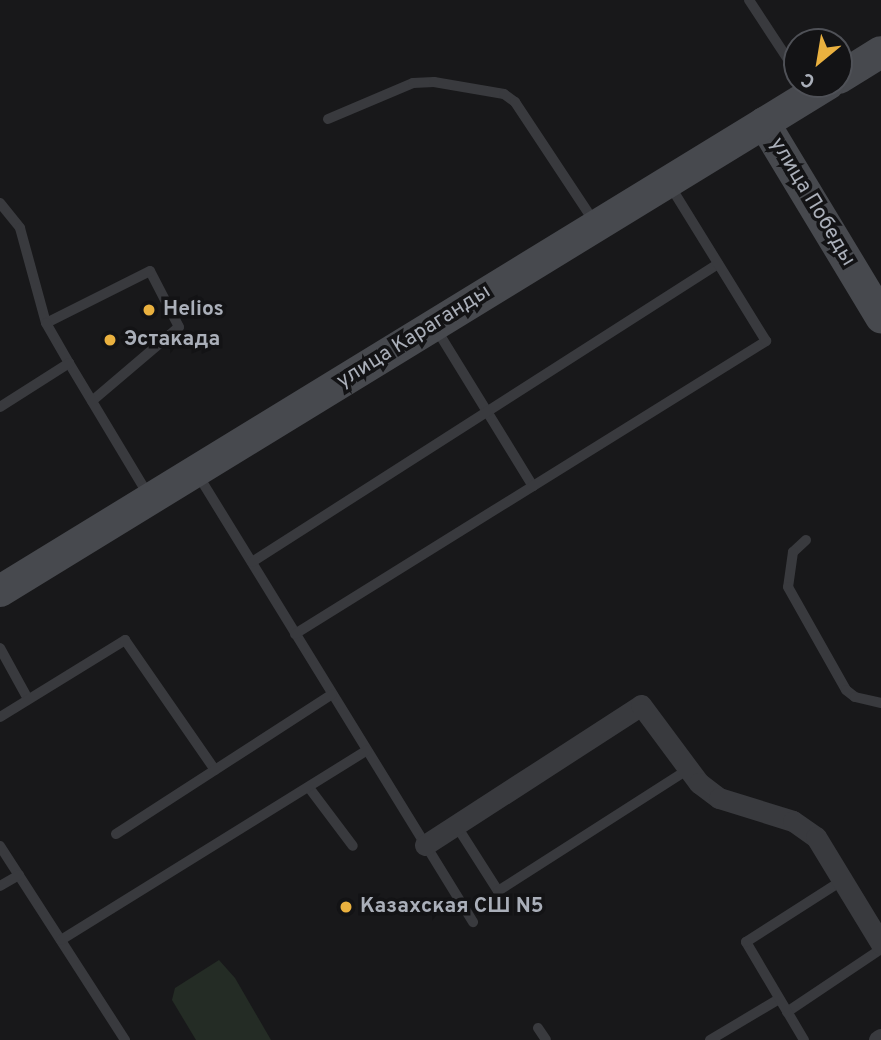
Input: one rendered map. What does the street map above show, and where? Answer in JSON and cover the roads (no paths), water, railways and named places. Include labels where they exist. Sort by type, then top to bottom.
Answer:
[{"type":"main road","points":[[853,69],[881,52]]},
{"type":"main road","name":"улица Караганды","points":[[0,591],[764,122],[793,98]]},
{"type":"main road","name":"улица Победы","points":[[764,122],[867,283],[881,317]]},
{"type":"street","points":[[425,845],[641,705],[699,783],[719,798],[793,821],[816,837],[881,947]]},
{"type":"lane","points":[[749,0],[783,47]]},
{"type":"lane","points":[[328,119],[413,83],[434,82],[504,94],[515,102],[597,225]]},
{"type":"lane","points":[[295,634],[766,341],[667,182]]},
{"type":"lane","points":[[0,203],[20,228],[46,323],[151,499]]},
{"type":"lane","points":[[251,562],[718,264]]},
{"type":"lane","points":[[46,323],[150,271],[179,327],[92,401]]},
{"type":"lane","points":[[434,325],[533,486]]},
{"type":"lane","points":[[0,407],[69,363]]},
{"type":"lane","points":[[196,471],[473,922]]},
{"type":"lane","points":[[806,540],[793,552],[788,587],[846,690],[855,697],[881,703]]},
{"type":"lane","points":[[0,717],[125,639],[215,770]]},
{"type":"lane","points":[[0,648],[28,699]]},
{"type":"lane","points":[[116,834],[332,694]]},
{"type":"lane","points":[[61,940],[310,789],[367,750]]},
{"type":"lane","points":[[456,825],[498,891],[690,768]]},
{"type":"lane","points":[[310,789],[353,846]]},
{"type":"lane","points":[[0,846],[125,1040]]},
{"type":"lane","points":[[0,886],[19,876]]},
{"type":"lane","points":[[804,1040],[746,942],[843,880]]},
{"type":"lane","points":[[787,1012],[881,947]]},
{"type":"lane","points":[[710,1040],[779,999]]},
{"type":"lane","points":[[538,1028],[546,1040]]},
{"type":"place","name":"Helios","points":[[149,310]]},
{"type":"place","name":"Эстакада","points":[[110,340]]},
{"type":"place","name":"Казахская СШ N5","points":[[346,907]]}]
